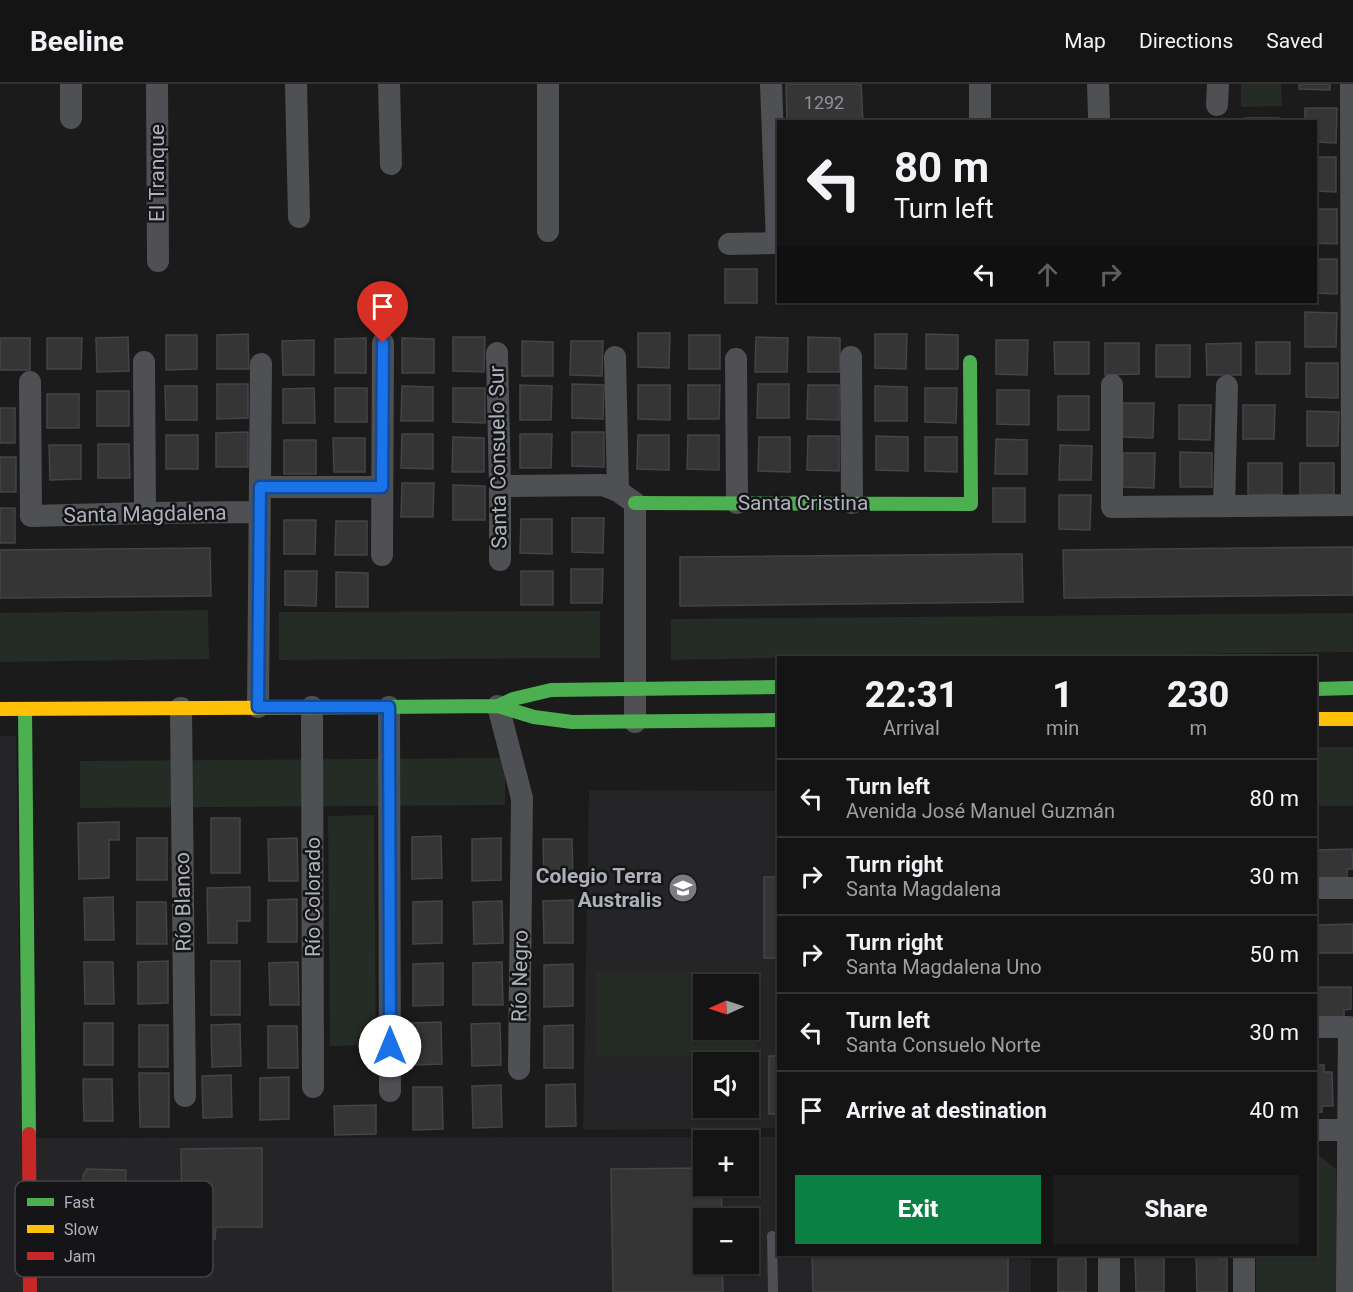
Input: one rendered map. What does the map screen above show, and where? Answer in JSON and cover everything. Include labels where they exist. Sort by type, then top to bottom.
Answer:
[{"type":"street","points":[[71,84],[71,118]]},
{"type":"street","name":"El Tranque","points":[[157,84],[158,261]]},
{"type":"street","points":[[296,84],[299,217]]},
{"type":"street","points":[[389,84],[391,164]]},
{"type":"street","points":[[548,84],[548,231]]},
{"type":"street","points":[[729,244],[777,243],[771,84]]},
{"type":"street","points":[[980,84],[980,120]]},
{"type":"street","points":[[1098,84],[1099,116]]},
{"type":"street","points":[[1112,385],[1112,507],[1353,505],[1351,84]]},
{"type":"street","points":[[382,555],[383,343]]},
{"type":"street","name":"Santa Consuelo Sur","points":[[497,353],[500,560]]},
{"type":"street","points":[[615,357],[627,497],[635,688],[634,722]]},
{"type":"street","points":[[850,357],[852,502]]},
{"type":"street","points":[[736,359],[737,503]]},
{"type":"street","points":[[144,362],[145,513]]},
{"type":"street","name":"Santa Cristina","points":[[500,486],[603,485],[627,497],[737,503],[972,504],[970,362]]},
{"type":"street","points":[[258,707],[261,364]]},
{"type":"street","name":"Santa Magdalena","points":[[30,382],[31,516],[259,512]]},
{"type":"street","points":[[1224,506],[1227,386]]},
{"type":"street","points":[[260,487],[382,487]]},
{"type":"street","points":[[498,706],[513,699],[551,690],[777,687]]},
{"type":"street","points":[[1317,689],[1353,688]]},
{"type":"street","points":[[0,709],[498,706],[553,721],[777,720]]},
{"type":"street","name":"Río Negro","points":[[498,706],[522,798],[519,1069]]},
{"type":"street","name":"Río Colorado","points":[[312,707],[314,1087]]},
{"type":"street","points":[[389,707],[390,1091]]},
{"type":"street","name":"Río Blanco","points":[[181,708],[184,1096]]},
{"type":"street","points":[[25,709],[29,1181]]},
{"type":"street","points":[[1317,719],[1353,719]]},
{"type":"street","points":[[1317,888],[1353,888]]},
{"type":"street","points":[[1317,1027],[1349,1027],[1350,1161],[1347,1292]]},
{"type":"street","points":[[1317,1130],[1348,1130]]},
{"type":"street","points":[[1109,1256],[1109,1292]]},
{"type":"street","points":[[1244,1256],[1245,1292]]},
{"type":"street","points":[[30,1277],[30,1292]]},
{"type":"lane","points":[[772,1236],[773,1292]]},
{"type":"shaded area","points":[[1241,84],[1281,84],[1282,106],[1241,107]]},
{"type":"shaded area","points":[[208,610],[209,659],[0,662],[0,613]]},
{"type":"shaded area","points":[[600,611],[600,658],[279,660],[279,612]]},
{"type":"shaded area","points":[[1353,613],[1353,652],[777,656],[777,658],[671,660],[671,619]]},
{"type":"shaded area","points":[[0,736],[16,736],[22,1138],[693,1137],[693,1196],[759,1196],[759,1137],[777,1137],[777,1256],[1031,1256],[1031,1292],[0,1292]]},
{"type":"shaded area","points":[[1317,747],[1353,747],[1353,806],[1317,806]]},
{"type":"shaded area","points":[[505,758],[505,805],[80,808],[80,761]]},
{"type":"shaded area","name":"Colegio Terra Australis","points":[[589,790],[777,791],[777,1128],[583,1130]]},
{"type":"shaded area","points":[[374,815],[376,1045],[330,1046],[328,816]]},
{"type":"shaded area","points":[[595,973],[756,973],[693,974],[693,1040],[756,1040],[756,1052],[693,1052],[693,1056],[596,1057]]},
{"type":"shaded area","points":[[1317,1154],[1336,1169],[1337,1292],[1256,1292],[1256,1256],[1317,1256]]},
{"type":"building","points":[[786,84],[861,84],[863,120],[787,120]]},
{"type":"building","points":[[1299,84],[1330,84],[1330,90],[1299,89]]},
{"type":"building","points":[[1305,108],[1337,108],[1336,143],[1317,142],[1317,120],[1305,120]]},
{"type":"building","points":[[1245,118],[1279,118],[1279,120],[1245,120]]},
{"type":"building","points":[[1317,157],[1336,157],[1336,192],[1317,191]]},
{"type":"building","points":[[1317,209],[1337,209],[1337,244],[1317,243]]},
{"type":"building","points":[[1317,259],[1337,259],[1337,294],[1317,293]]},
{"type":"building","points":[[725,269],[757,269],[757,303],[725,303]]},
{"type":"building","points":[[1305,312],[1337,313],[1336,347],[1305,347]]},
{"type":"building","points":[[638,333],[670,333],[669,368],[638,367]]},
{"type":"building","points":[[248,334],[249,369],[217,369],[217,335]]},
{"type":"building","points":[[875,334],[907,334],[906,369],[875,368]]},
{"type":"building","points":[[926,334],[958,335],[958,369],[926,369]]},
{"type":"building","points":[[166,335],[197,335],[197,369],[166,370]]},
{"type":"building","points":[[689,335],[720,335],[720,369],[689,369]]},
{"type":"building","points":[[128,337],[129,371],[97,372],[96,338]]},
{"type":"building","points":[[453,337],[485,337],[484,372],[453,371]]},
{"type":"building","points":[[756,337],[788,338],[787,372],[755,372]]},
{"type":"building","points":[[808,337],[840,338],[840,372],[808,372]]},
{"type":"building","points":[[0,338],[30,338],[30,370],[0,370]]},
{"type":"building","points":[[47,338],[82,338],[81,369],[47,369]]},
{"type":"building","points":[[366,338],[366,373],[335,373],[335,339]]},
{"type":"building","points":[[402,338],[434,339],[434,373],[402,373]]},
{"type":"building","points":[[314,340],[314,375],[283,375],[282,341]]},
{"type":"building","points":[[996,340],[1028,340],[1027,375],[996,374]]},
{"type":"building","points":[[522,341],[553,342],[553,376],[522,376]]},
{"type":"building","points":[[571,341],[603,341],[602,376],[570,375]]},
{"type":"building","points":[[1054,342],[1089,342],[1089,374],[1055,374]]},
{"type":"building","points":[[1256,342],[1290,342],[1290,374],[1256,374]]},
{"type":"building","points":[[1105,343],[1139,343],[1139,374],[1105,375]]},
{"type":"building","points":[[1241,343],[1241,375],[1207,375],[1206,344]]},
{"type":"building","points":[[1156,345],[1190,345],[1190,377],[1156,377]]},
{"type":"building","points":[[1306,363],[1338,363],[1338,398],[1306,397]]},
{"type":"building","points":[[217,384],[248,384],[248,418],[217,419]]},
{"type":"building","points":[[572,384],[604,385],[603,419],[572,418]]},
{"type":"building","points":[[758,384],[789,384],[789,418],[757,418]]},
{"type":"building","points":[[520,385],[552,386],[551,420],[520,420]]},
{"type":"building","points":[[638,385],[670,385],[670,420],[638,419]]},
{"type":"building","points":[[688,385],[720,385],[719,419],[688,419]]},
{"type":"building","points":[[808,385],[839,385],[839,420],[807,419]]},
{"type":"building","points":[[165,386],[197,386],[197,420],[166,420]]},
{"type":"building","points":[[402,386],[433,387],[433,421],[401,421]]},
{"type":"building","points":[[875,386],[907,387],[907,421],[875,421]]},
{"type":"building","points":[[314,388],[315,423],[283,423],[283,389]]},
{"type":"building","points":[[335,388],[367,388],[367,422],[335,422]]},
{"type":"building","points":[[453,388],[485,388],[485,423],[453,422]]},
{"type":"building","points":[[925,388],[957,388],[956,423],[925,422]]},
{"type":"building","points":[[997,390],[1029,390],[1029,425],[997,424]]},
{"type":"building","points":[[97,391],[129,391],[129,426],[97,426]]},
{"type":"building","points":[[47,394],[79,394],[79,428],[47,428]]},
{"type":"building","points":[[1058,396],[1089,396],[1089,430],[1058,430]]},
{"type":"building","points":[[1122,403],[1154,403],[1153,438],[1122,437]]},
{"type":"building","points":[[1179,405],[1211,405],[1210,440],[1179,439]]},
{"type":"building","points":[[1243,405],[1275,405],[1274,439],[1243,439]]},
{"type":"building","points":[[0,408],[15,408],[15,443],[0,443]]},
{"type":"building","points":[[1307,411],[1339,412],[1338,446],[1307,446]]},
{"type":"building","points":[[248,432],[248,467],[216,467],[216,433]]},
{"type":"building","points":[[572,432],[604,432],[604,467],[572,466]]},
{"type":"building","points":[[402,434],[433,434],[433,469],[401,468]]},
{"type":"building","points":[[520,434],[552,434],[551,468],[520,468]]},
{"type":"building","points":[[166,435],[198,435],[198,469],[166,469]]},
{"type":"building","points":[[638,435],[669,435],[669,470],[637,469]]},
{"type":"building","points":[[688,435],[719,435],[719,470],[687,469]]},
{"type":"building","points":[[808,436],[839,436],[839,471],[807,470]]},
{"type":"building","points":[[876,436],[908,437],[908,471],[876,470]]},
{"type":"building","points":[[453,437],[484,438],[484,472],[452,472]]},
{"type":"building","points":[[759,437],[790,437],[790,472],[758,471]]},
{"type":"building","points":[[925,437],[957,437],[957,472],[925,471]]},
{"type":"building","points":[[333,438],[365,438],[365,472],[334,472]]},
{"type":"building","points":[[996,439],[1027,440],[1027,474],[995,474]]},
{"type":"building","points":[[284,440],[316,440],[316,474],[284,474]]},
{"type":"building","points":[[98,444],[129,444],[130,478],[98,478]]},
{"type":"building","points":[[49,445],[81,445],[81,479],[50,480]]},
{"type":"building","points":[[1060,445],[1092,446],[1091,480],[1059,480]]},
{"type":"building","points":[[1180,452],[1212,453],[1212,487],[1180,487]]},
{"type":"building","points":[[1123,453],[1155,453],[1154,488],[1123,487]]},
{"type":"building","points":[[0,457],[16,457],[16,492],[0,492]]},
{"type":"building","points":[[1248,463],[1282,463],[1282,494],[1248,495]]},
{"type":"building","points":[[1300,463],[1334,463],[1334,495],[1300,495]]},
{"type":"building","points":[[402,483],[434,483],[433,517],[401,517]]},
{"type":"building","points":[[453,485],[485,486],[485,520],[453,520]]},
{"type":"building","points":[[993,488],[1025,488],[1025,522],[993,522]]},
{"type":"building","points":[[1059,495],[1091,495],[1090,530],[1059,529]]},
{"type":"building","points":[[0,508],[15,508],[15,543],[0,543]]},
{"type":"building","points":[[572,518],[604,518],[603,553],[572,552]]},
{"type":"building","points":[[521,519],[552,519],[552,554],[520,553]]},
{"type":"building","points":[[284,520],[316,520],[315,554],[284,554]]},
{"type":"building","points":[[336,521],[367,521],[367,555],[335,555]]},
{"type":"building","points":[[1353,547],[1353,595],[1064,598],[1063,550]]},
{"type":"building","points":[[210,548],[211,596],[0,598],[0,550]]},
{"type":"building","points":[[1022,554],[1023,602],[680,606],[680,557]]},
{"type":"building","points":[[571,569],[603,569],[602,603],[571,603]]},
{"type":"building","points":[[285,571],[317,571],[316,606],[285,605]]},
{"type":"building","points":[[521,571],[553,571],[553,605],[521,605]]},
{"type":"building","points":[[336,572],[368,573],[368,607],[336,607]]},
{"type":"building","points":[[211,818],[240,818],[240,873],[211,873]]},
{"type":"building","points":[[119,822],[119,840],[109,840],[109,878],[79,879],[78,823]]},
{"type":"building","points":[[441,836],[442,878],[412,879],[412,837]]},
{"type":"building","points":[[137,838],[167,838],[167,880],[137,880]]},
{"type":"building","points":[[297,838],[298,881],[269,881],[268,839]]},
{"type":"building","points":[[501,838],[501,880],[472,881],[472,839]]},
{"type":"building","points":[[543,839],[572,839],[573,881],[544,881]]},
{"type":"building","points":[[1352,849],[1353,869],[1347,869],[1347,881],[1317,881],[1317,850]]},
{"type":"building","points":[[764,877],[777,877],[777,958],[764,958]]},
{"type":"building","points":[[250,887],[250,921],[237,921],[237,943],[208,943],[207,888]]},
{"type":"building","points":[[113,897],[114,940],[85,940],[84,898]]},
{"type":"building","points":[[297,899],[297,942],[268,942],[268,900]]},
{"type":"building","points":[[573,900],[573,943],[544,943],[543,901]]},
{"type":"building","points":[[442,901],[442,943],[413,944],[413,902]]},
{"type":"building","points":[[502,901],[503,943],[474,944],[473,902]]},
{"type":"building","points":[[137,902],[166,902],[167,944],[137,944]]},
{"type":"building","points":[[1353,924],[1353,953],[1317,953],[1317,925]]},
{"type":"building","points":[[168,961],[168,1003],[138,1004],[138,962]]},
{"type":"building","points":[[211,961],[240,961],[240,1015],[211,1015]]},
{"type":"building","points":[[84,962],[113,962],[114,1004],[85,1004]]},
{"type":"building","points":[[298,962],[299,1005],[270,1005],[269,963]]},
{"type":"building","points":[[502,962],[503,1005],[473,1005],[473,963]]},
{"type":"building","points":[[443,963],[443,1005],[413,1006],[413,964]]},
{"type":"building","points":[[573,964],[573,1006],[544,1007],[544,965]]},
{"type":"building","points":[[1317,987],[1351,987],[1351,1009],[1344,1010],[1344,1018],[1317,1018]]},
{"type":"building","points":[[441,1022],[442,1064],[413,1065],[412,1023]]},
{"type":"building","points":[[84,1023],[113,1023],[113,1065],[84,1065]]},
{"type":"building","points":[[500,1023],[501,1065],[472,1066],[471,1024]]},
{"type":"building","points":[[240,1024],[241,1066],[212,1067],[211,1025]]},
{"type":"building","points":[[139,1025],[168,1025],[168,1067],[139,1067]]},
{"type":"building","points":[[573,1025],[573,1068],[544,1068],[544,1026]]},
{"type":"building","points":[[268,1026],[297,1026],[298,1068],[268,1068]]},
{"type":"building","points":[[769,1056],[777,1056],[777,1114],[769,1114]]},
{"type":"building","points":[[1317,1065],[1324,1065],[1324,1072],[1332,1072],[1333,1106],[1322,1106],[1322,1112],[1317,1112]]},
{"type":"building","points":[[139,1073],[169,1073],[169,1127],[140,1127]]},
{"type":"building","points":[[231,1075],[232,1117],[203,1118],[202,1076]]},
{"type":"building","points":[[289,1077],[289,1119],[260,1120],[260,1078]]},
{"type":"building","points":[[83,1079],[112,1079],[113,1121],[84,1121]]},
{"type":"building","points":[[575,1084],[576,1126],[546,1127],[546,1085]]},
{"type":"building","points":[[501,1085],[502,1127],[473,1128],[472,1086]]},
{"type":"building","points":[[413,1087],[442,1087],[443,1129],[413,1130]]},
{"type":"building","points":[[376,1105],[376,1134],[335,1135],[334,1106]]},
{"type":"building","points":[[262,1148],[262,1227],[216,1227],[215,1239],[213,1239],[213,1181],[181,1181],[181,1149]]},
{"type":"building","points":[[693,1168],[693,1196],[721,1196],[722,1208],[693,1208],[693,1274],[722,1274],[723,1292],[613,1292],[611,1169]]},
{"type":"building","points":[[87,1169],[126,1170],[125,1181],[83,1181],[83,1175]]},
{"type":"building","points":[[812,1256],[1008,1256],[1008,1292],[813,1292]]},
{"type":"building","points":[[1196,1256],[1219,1256],[1219,1259],[1227,1259],[1227,1292],[1197,1292]]},
{"type":"building","points":[[1135,1257],[1164,1257],[1164,1292],[1136,1292]]},
{"type":"building","points":[[1086,1258],[1086,1292],[1058,1292],[1058,1259]]},
{"type":"traffic: fast","points":[[635,503],[971,504],[970,362]]},
{"type":"traffic: fast","points":[[498,706],[513,699],[551,690],[777,687]]},
{"type":"traffic: fast","points":[[1317,689],[1353,688]]},
{"type":"traffic: fast","points":[[378,707],[498,706],[534,717],[572,722],[777,720]]},
{"type":"traffic: fast","points":[[25,709],[29,1134]]},
{"type":"traffic: slow","points":[[0,709],[378,707]]},
{"type":"traffic: slow","points":[[1317,719],[1353,719]]},
{"type":"traffic: jam","points":[[29,1134],[29,1181]]},
{"type":"traffic: jam","points":[[30,1277],[30,1292]]},
{"type":"place","name":"Colegio Terra Australis","points":[[683,888]]},
{"type":"route","points":[[383,343],[382,487],[260,487],[258,707],[389,707],[390,1046]]}]
